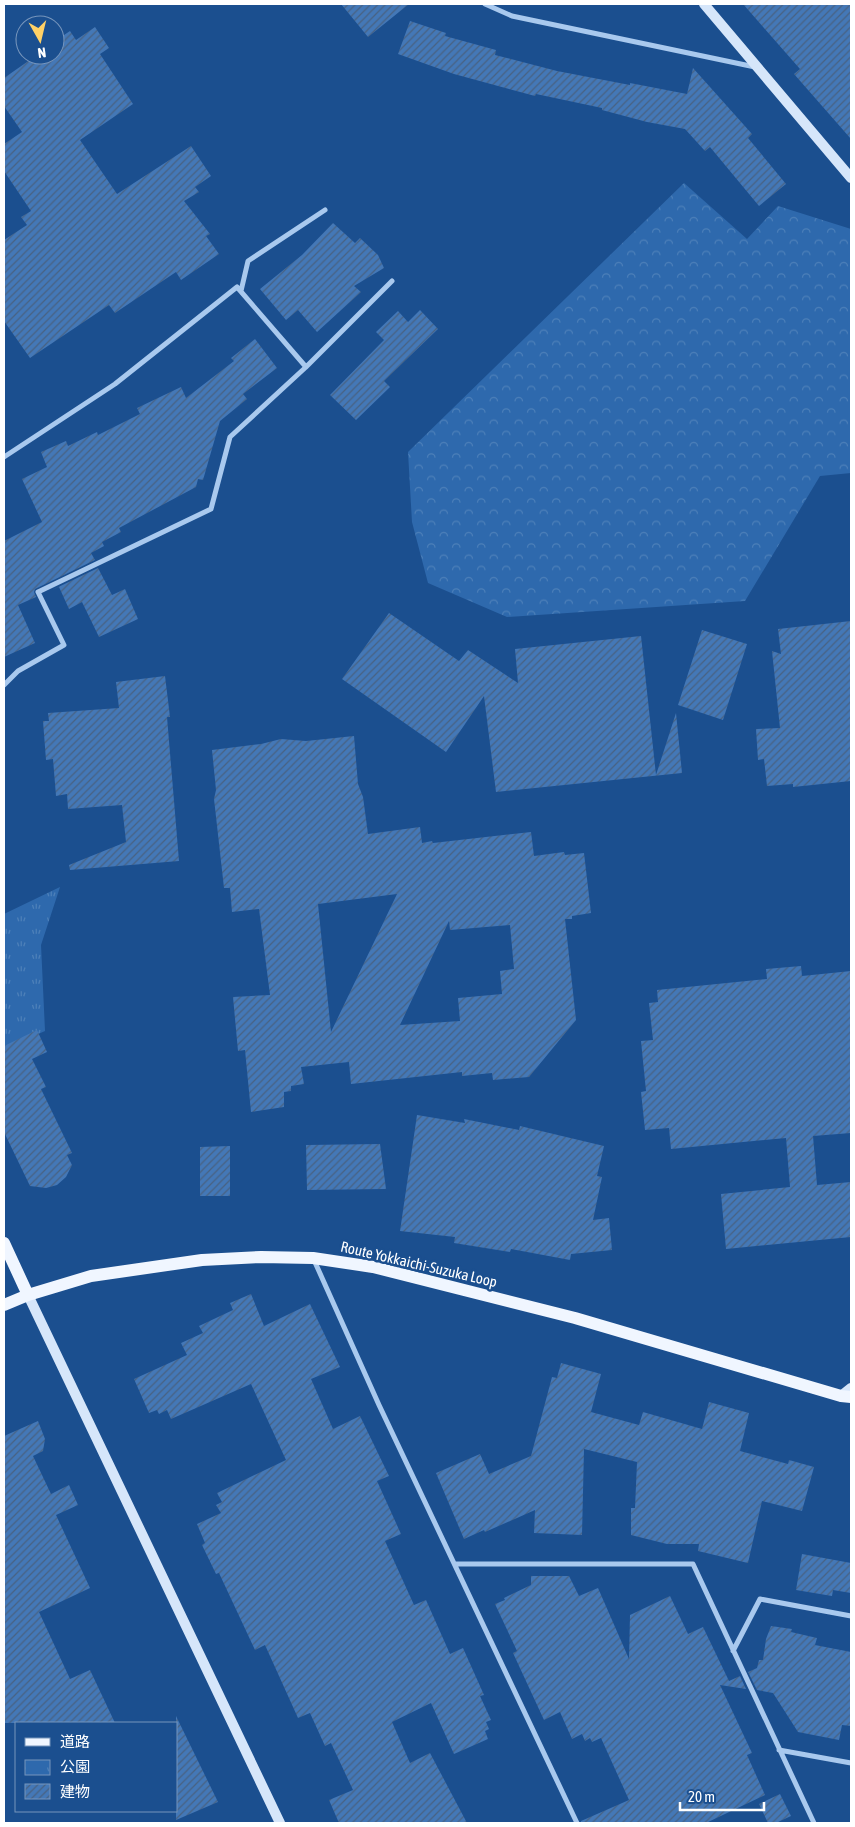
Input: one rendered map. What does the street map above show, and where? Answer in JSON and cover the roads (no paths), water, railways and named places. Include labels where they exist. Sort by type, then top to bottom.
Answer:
[{"type":"main road","points":[[4,1243],[28,1295]]},
{"type":"main road","name":"Route Yokkaichi-Suzuka Loop","points":[[4,1305],[28,1295],[91,1276],[202,1260],[261,1257],[313,1258],[373,1267],[565,1316],[846,1397]]},
{"type":"street","points":[[485,4],[512,16],[760,68]]},
{"type":"street","points":[[704,4],[851,178]]},
{"type":"street","points":[[241,292],[248,261],[325,210]]},
{"type":"street","points":[[4,685],[18,670],[64,645],[38,592],[211,510],[230,437],[306,367],[392,281]]},
{"type":"street","points":[[4,457],[115,384],[237,287],[306,367]]},
{"type":"street","points":[[313,1258],[379,1405],[577,1823]]},
{"type":"street","points":[[28,1295],[280,1823]]},
{"type":"street","points":[[846,1397],[851,1388]]},
{"type":"street","points":[[455,1564],[694,1564],[814,1823]]},
{"type":"street","points":[[733,1651],[760,1599],[851,1616]]},
{"type":"street","points":[[780,1750],[851,1762]]}]
